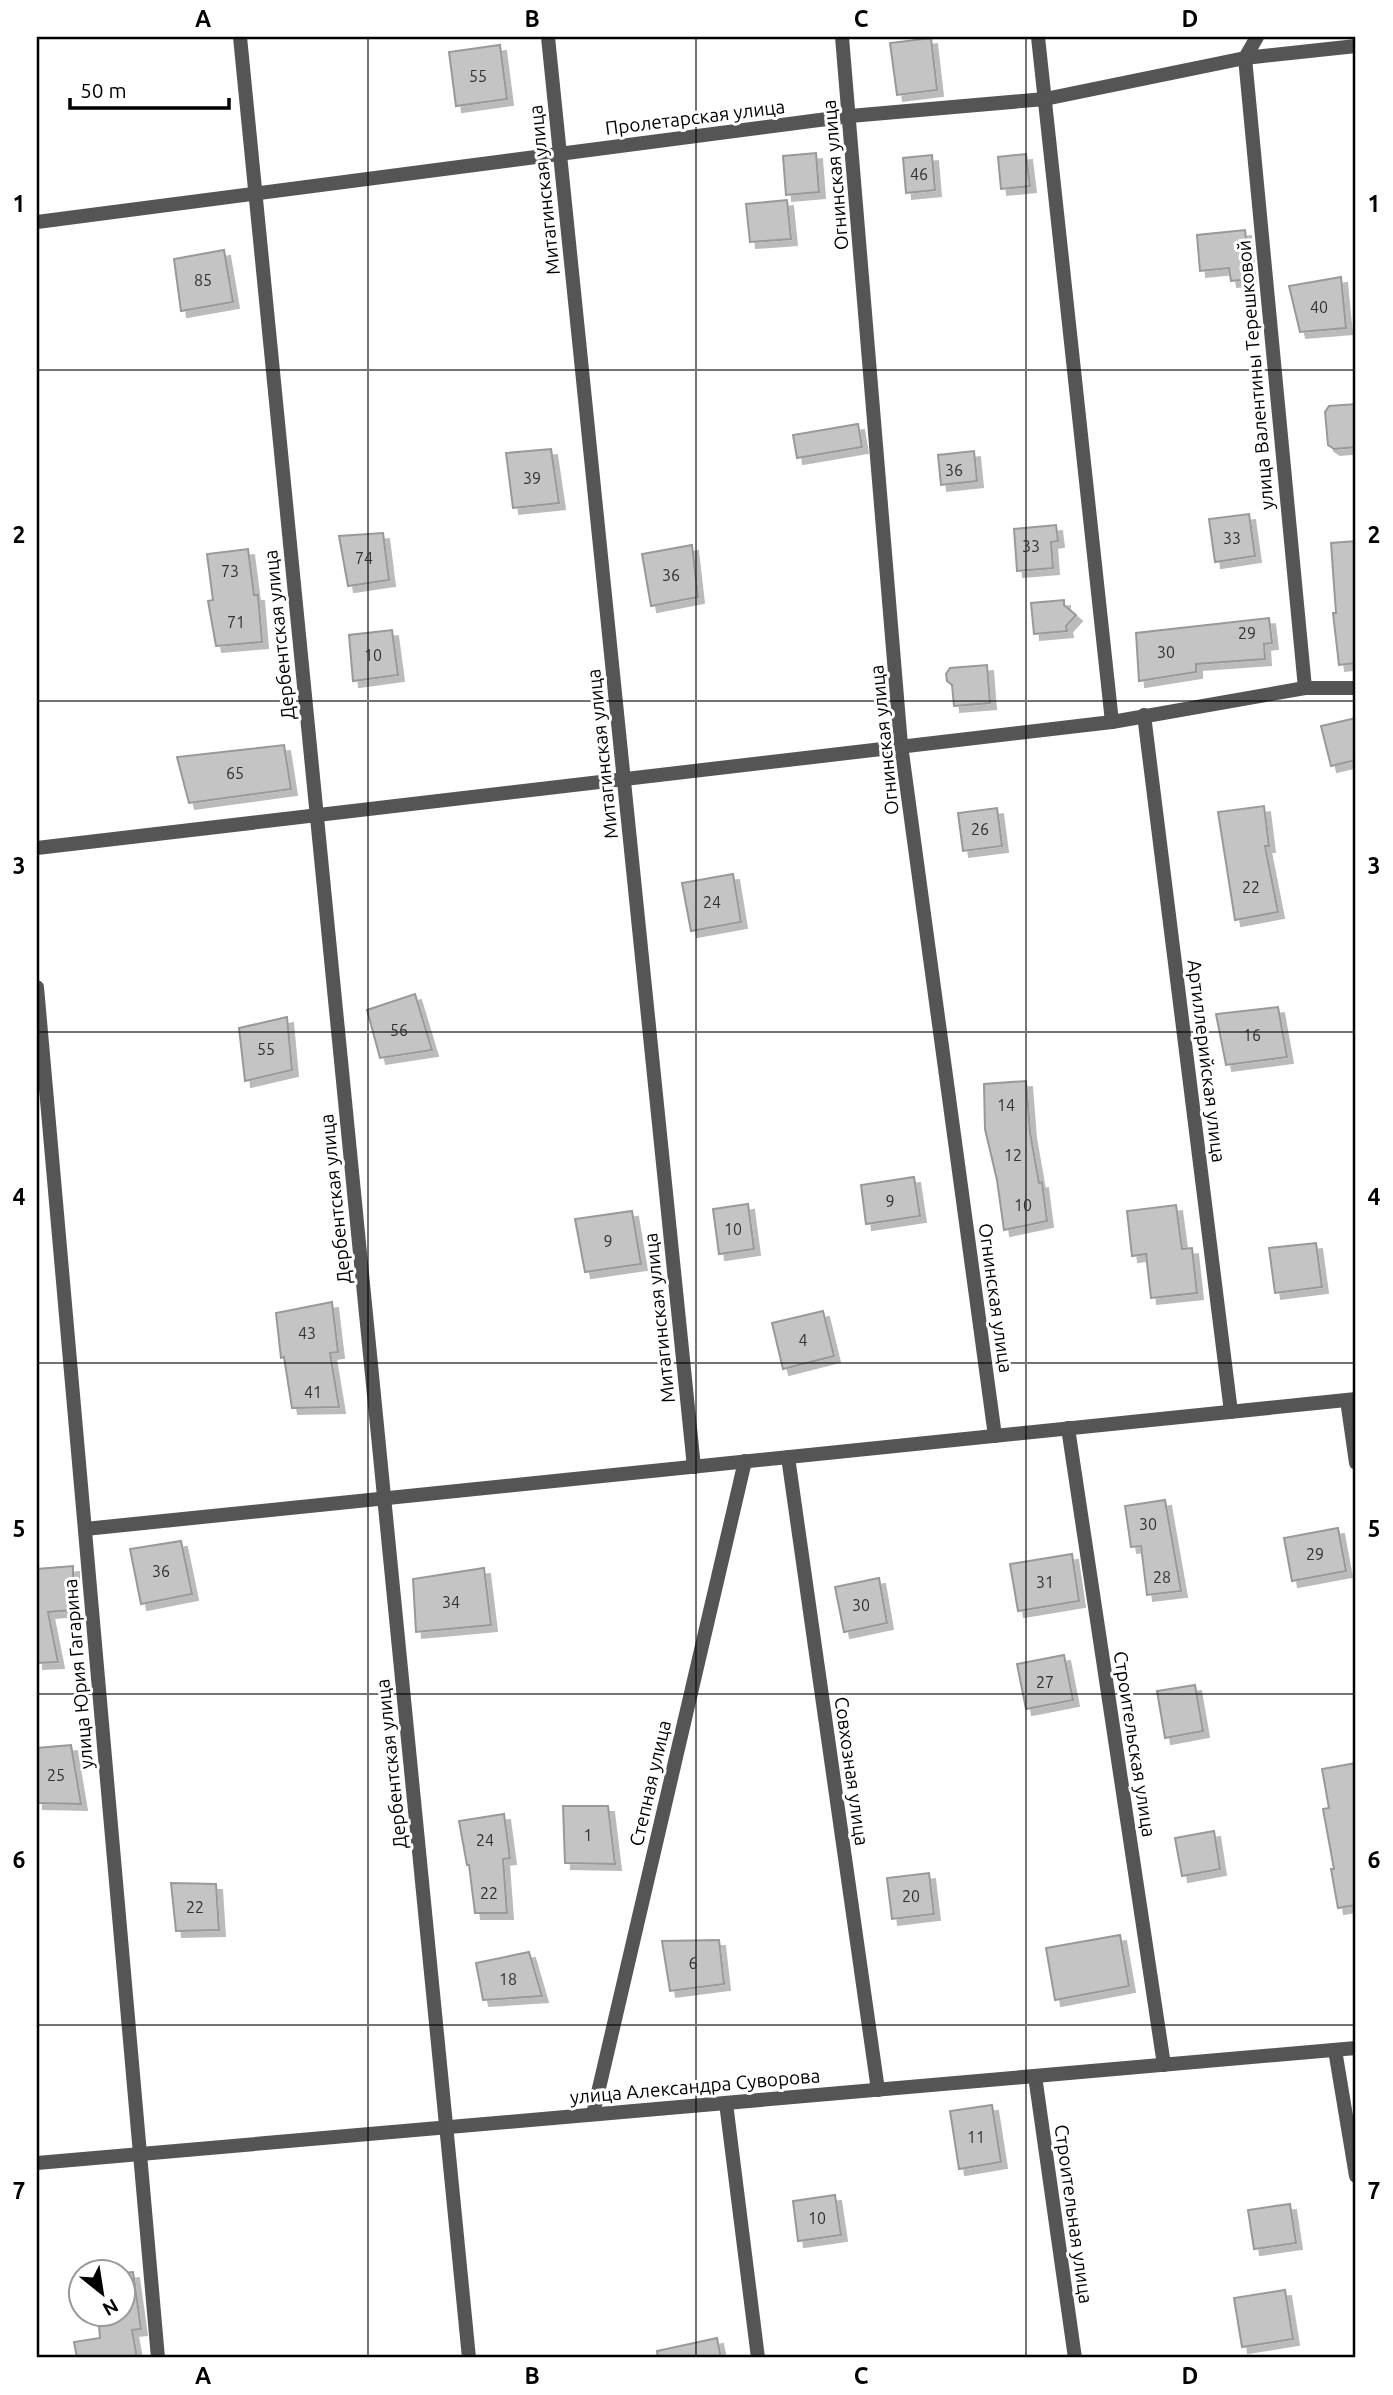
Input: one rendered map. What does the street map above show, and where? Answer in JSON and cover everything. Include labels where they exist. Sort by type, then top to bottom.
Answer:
[{"type":"street","name":"Дербентская улица","points":[[240,37],[469,2358]]},
{"type":"street","name":"Митагинская улица","points":[[548,37],[694,1466]]},
{"type":"street","name":"Огнинская улица","points":[[842,37],[901,746],[995,1436]]},
{"type":"street","points":[[1038,37],[1112,722]]},
{"type":"street","points":[[1245,58],[1257,37]]},
{"type":"street","name":"Пролетарская улица","points":[[37,222],[850,116],[1045,99],[1245,58],[1356,46]]},
{"type":"street","name":"улица Валентины Терешковой","points":[[1245,58],[1305,688]]},
{"type":"street","points":[[37,848],[1112,722],[1305,688],[1356,688]]},
{"type":"street","name":"Артиллерийская улица","points":[[1144,715],[1231,1412]]},
{"type":"street","name":"улица Юрия Гагарина","points":[[37,987],[158,2358]]},
{"type":"street","points":[[85,1529],[1352,1399],[1356,1463]]},
{"type":"street","name":"Строительская улица","points":[[1068,1428],[1164,2065]]},
{"type":"street","name":"Совхозная улица","points":[[788,1457],[878,2090]]},
{"type":"street","name":"Степная улица","points":[[593,2114],[745,1461]]},
{"type":"street","name":"улица Александра Суворова","points":[[37,2162],[1356,2048]]},
{"type":"street","points":[[1335,2050],[1356,2176]]},
{"type":"street","name":"Строительная улица","points":[[1035,2076],[1074,2358]]},
{"type":"street","points":[[726,2103],[758,2358]]},
{"type":"building","points":[[931,38],[937,90],[897,95],[890,43]]},
{"type":"building","points":[[500,45],[507,99],[456,106],[449,52]]},
{"type":"building","points":[[816,153],[819,192],[786,195],[783,156]]},
{"type":"building","points":[[1026,154],[1030,186],[1001,189],[998,157]]},
{"type":"building","points":[[932,155],[935,190],[906,193],[903,158]]},
{"type":"building","points":[[787,200],[791,239],[750,242],[746,204]]},
{"type":"building","points":[[1245,230],[1250,279],[1231,281],[1229,268],[1200,271],[1197,235]]},
{"type":"building","points":[[224,250],[233,302],[181,311],[174,259]]},
{"type":"building","points":[[1341,277],[1346,328],[1300,332],[1289,286]]},
{"type":"building","points":[[1356,404],[1356,447],[1334,449],[1328,445],[1325,412],[1329,406]]},
{"type":"building","points":[[858,424],[862,447],[797,458],[793,435]]},
{"type":"building","points":[[551,449],[559,503],[513,508],[506,453]]},
{"type":"building","points":[[974,451],[977,481],[941,485],[938,455]]},
{"type":"building","points":[[1249,514],[1255,556],[1215,562],[1209,519]]},
{"type":"building","points":[[1056,525],[1058,541],[1051,542],[1053,568],[1017,571],[1014,529]]},
{"type":"building","points":[[383,533],[389,580],[348,586],[339,536]]},
{"type":"building","points":[[1356,541],[1356,663],[1339,665],[1333,613],[1336,613],[1331,543]]},
{"type":"building","points":[[692,545],[698,597],[651,606],[642,554]]},
{"type":"building","points":[[248,549],[254,595],[258,595],[262,642],[216,646],[208,601],[213,600],[207,554]]},
{"type":"building","points":[[1064,600],[1064,605],[1076,615],[1066,626],[1067,631],[1034,634],[1031,603]]},
{"type":"building","points":[[1269,618],[1272,643],[1264,644],[1265,659],[1196,664],[1196,672],[1139,681],[1136,633]]},
{"type":"building","points":[[392,630],[398,675],[353,681],[349,635]]},
{"type":"building","points":[[987,665],[990,703],[954,706],[952,685],[947,681],[946,674],[950,668]]},
{"type":"building","points":[[1356,718],[1356,760],[1331,766],[1321,726]]},
{"type":"building","points":[[284,745],[291,789],[189,803],[177,757]]},
{"type":"building","points":[[1264,806],[1269,846],[1265,846],[1278,912],[1235,920],[1218,812]]},
{"type":"building","points":[[997,808],[1002,846],[963,851],[958,813]]},
{"type":"building","points":[[733,874],[741,922],[691,931],[682,883]]},
{"type":"building","points":[[415,994],[432,1050],[380,1058],[367,1010]]},
{"type":"building","points":[[1278,1007],[1287,1057],[1226,1065],[1216,1014]]},
{"type":"building","points":[[287,1017],[292,1070],[245,1081],[239,1028]]},
{"type":"building","points":[[1026,1081],[1030,1132],[1039,1183],[1042,1182],[1047,1221],[1004,1230],[997,1180],[985,1129],[984,1084]]},
{"type":"building","points":[[914,1177],[920,1216],[866,1224],[861,1185]]},
{"type":"building","points":[[748,1204],[754,1249],[719,1254],[713,1209]]},
{"type":"building","points":[[1176,1205],[1182,1249],[1192,1248],[1197,1293],[1151,1298],[1146,1254],[1132,1256],[1127,1211]]},
{"type":"building","points":[[632,1211],[641,1264],[585,1272],[575,1219]]},
{"type":"building","points":[[1316,1243],[1322,1287],[1275,1293],[1269,1248]]},
{"type":"building","points":[[332,1302],[338,1352],[330,1353],[339,1407],[292,1408],[284,1357],[281,1358],[276,1313]]},
{"type":"building","points":[[823,1311],[834,1356],[783,1369],[772,1323]]},
{"type":"building","points":[[1165,1500],[1181,1591],[1147,1595],[1141,1546],[1131,1547],[1125,1506]]},
{"type":"building","points":[[1338,1528],[1346,1571],[1292,1581],[1284,1538]]},
{"type":"building","points":[[181,1541],[192,1594],[141,1604],[130,1549]]},
{"type":"building","points":[[1072,1554],[1079,1601],[1018,1611],[1010,1564]]},
{"type":"building","points":[[73,1566],[73,1610],[48,1612],[58,1662],[37,1663],[37,1569]]},
{"type":"building","points":[[484,1568],[491,1625],[416,1632],[413,1579]]},
{"type":"building","points":[[879,1578],[887,1623],[844,1632],[835,1587]]},
{"type":"building","points":[[1064,1655],[1073,1700],[1026,1709],[1017,1664]]},
{"type":"building","points":[[1195,1685],[1203,1731],[1165,1738],[1157,1691]]},
{"type":"building","points":[[71,1745],[81,1804],[37,1803],[37,1748]]},
{"type":"building","points":[[1356,1763],[1356,1905],[1338,1908],[1323,1809],[1329,1808],[1322,1769]]},
{"type":"building","points":[[563,1806],[608,1806],[615,1864],[565,1863]]},
{"type":"building","points":[[504,1814],[510,1858],[503,1859],[507,1913],[475,1913],[469,1865],[459,1821]]},
{"type":"building","points":[[1214,1831],[1220,1869],[1182,1876],[1175,1838]]},
{"type":"building","points":[[929,1873],[934,1914],[892,1919],[887,1878]]},
{"type":"building","points":[[171,1883],[216,1884],[219,1930],[176,1931]]},
{"type":"building","points":[[1120,1935],[1129,1986],[1055,2000],[1046,1948]]},
{"type":"building","points":[[719,1940],[724,1984],[670,1991],[662,1941]]},
{"type":"building","points":[[529,1952],[542,1996],[483,2000],[476,1963]]},
{"type":"building","points":[[992,2105],[1001,2162],[959,2169],[950,2111]]},
{"type":"building","points":[[835,2195],[841,2235],[798,2241],[793,2201]]},
{"type":"building","points":[[1290,2204],[1296,2243],[1254,2249],[1248,2210]]},
{"type":"building","points":[[1285,2290],[1293,2339],[1242,2347],[1234,2298]]},
{"type":"building","points":[[136,2293],[141,2329],[132,2330],[137,2358],[77,2358],[74,2342],[100,2338],[99,2328],[136,2328]]},
{"type":"building","points":[[717,2338],[721,2358],[658,2358],[657,2351]]}]
